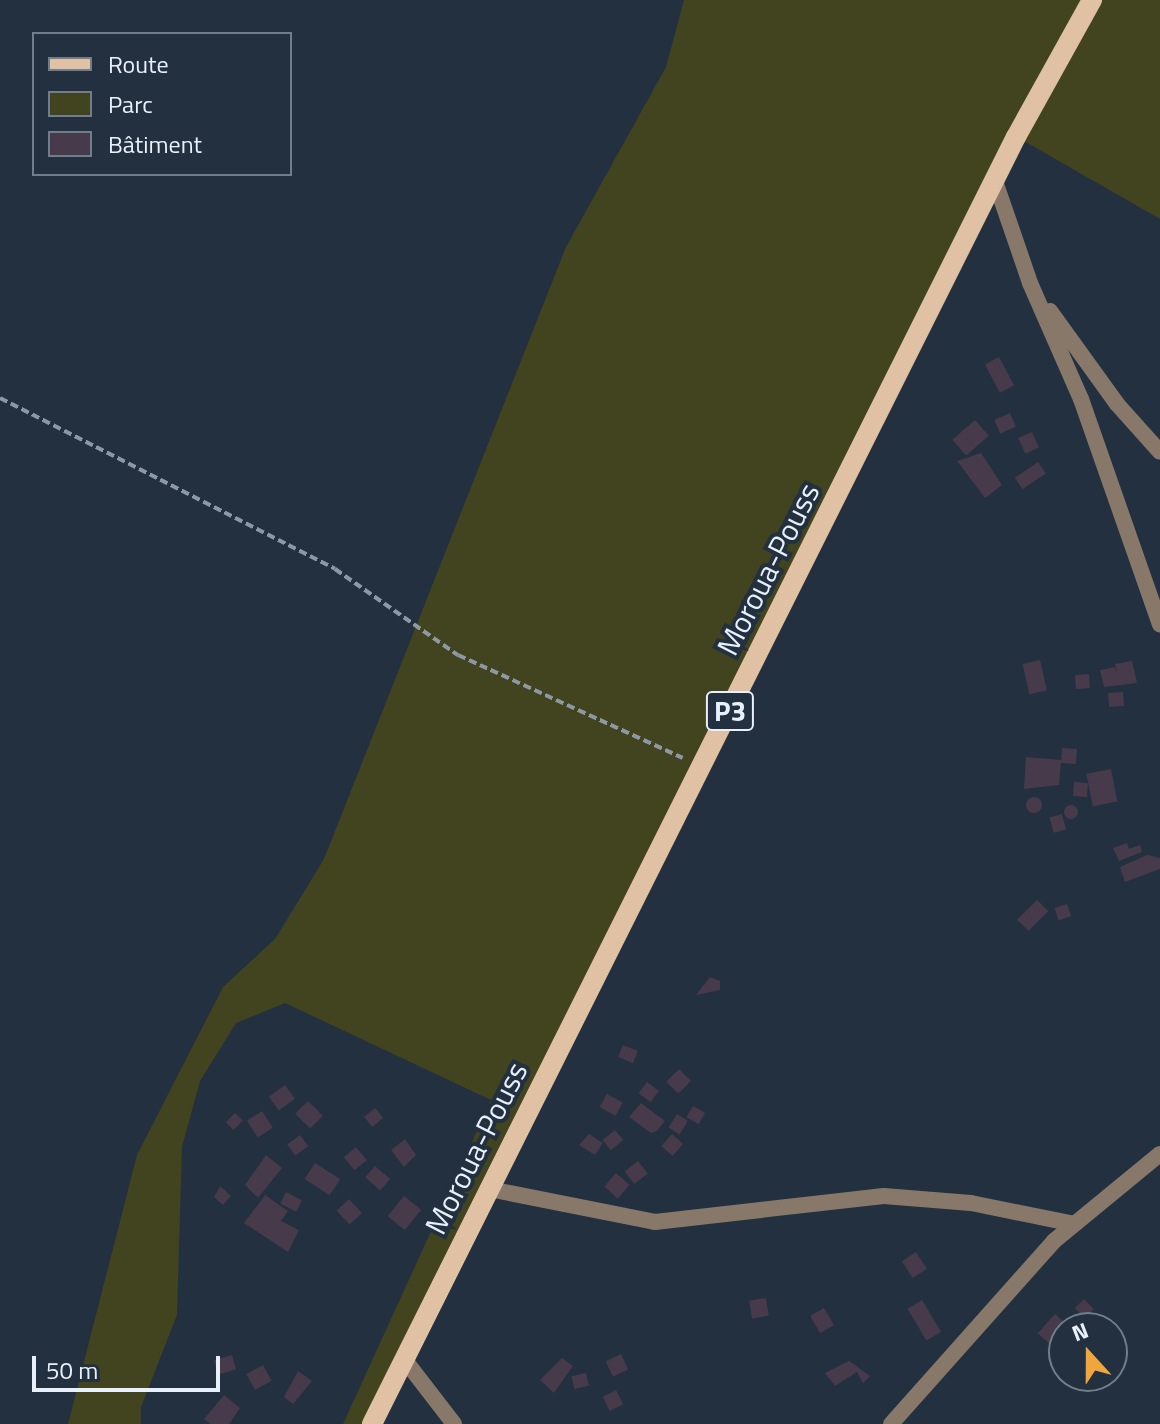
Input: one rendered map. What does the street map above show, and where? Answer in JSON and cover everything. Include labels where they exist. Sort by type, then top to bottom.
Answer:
[{"type":"main road","name":"Moroua-Pouss","points":[[372,1424],[996,184],[1092,0]]},
{"type":"street","points":[[996,184],[1030,283],[1081,399],[1160,625]]},
{"type":"street","points":[[1030,283],[1117,404],[1160,452]]},
{"type":"street","points":[[891,1424],[1003,1293],[1074,1224],[1160,1154]]},
{"type":"street","points":[[489,1189],[655,1222],[884,1196],[971,1203],[1074,1224]]},
{"type":"street","points":[[404,1359],[454,1424]]},
{"type":"path","points":[[0,398],[335,569],[458,655],[702,766]]},
{"type":"green space","points":[[684,0],[1160,0],[1160,219],[1017,137],[372,1424],[343,1424],[491,1100],[285,1003],[236,1023],[200,1081],[182,1147],[177,1315],[141,1407],[141,1424],[68,1424],[137,1155],[223,987],[275,939],[324,859],[566,247],[666,67]]},
{"type":"building","points":[[999,357],[1014,385],[1000,393],[985,365]]},
{"type":"building","points":[[1010,413],[1016,427],[1000,433],[994,420]]},
{"type":"building","points":[[975,420],[989,436],[966,456],[952,440]]},
{"type":"building","points":[[1032,432],[1039,448],[1025,454],[1018,438]]},
{"type":"building","points":[[981,453],[1002,485],[985,498],[957,461]]},
{"type":"building","points":[[1038,462],[1046,474],[1023,489],[1015,478]]},
{"type":"building","points":[[1040,660],[1047,690],[1029,694],[1022,664]]},
{"type":"building","points":[[1132,661],[1137,683],[1104,687],[1100,670],[1115,667],[1118,676],[1115,664]]},
{"type":"building","points":[[1089,674],[1090,688],[1076,689],[1075,675]]},
{"type":"building","points":[[1123,692],[1124,706],[1109,707],[1108,693]]},
{"type":"building","points":[[1062,748],[1077,749],[1076,764],[1061,763]]},
{"type":"building","points":[[1026,757],[1061,760],[1059,785],[1024,789]]},
{"type":"building","points":[[1111,769],[1117,801],[1093,806],[1086,774]]},
{"type":"building","points":[[1074,782],[1088,783],[1087,797],[1073,796]]},
{"type":"building","points":[[1031,797],[1037,797],[1042,805],[1040,811],[1031,813],[1026,808],[1026,802]]},
{"type":"building","points":[[1071,805],[1078,812],[1071,819],[1064,812]]},
{"type":"building","points":[[1062,814],[1066,829],[1054,833],[1049,817]]},
{"type":"building","points":[[1127,843],[1129,849],[1140,845],[1142,852],[1119,861],[1113,848]]},
{"type":"building","points":[[1147,855],[1160,858],[1160,869],[1125,882],[1120,867]]},
{"type":"building","points":[[1037,900],[1048,911],[1029,931],[1017,920]]},
{"type":"building","points":[[1067,904],[1071,916],[1059,920],[1055,908]]},
{"type":"building","points":[[710,977],[720,981],[720,990],[696,995]]},
{"type":"building","points":[[623,1045],[638,1051],[633,1063],[618,1057]]},
{"type":"building","points":[[679,1069],[691,1081],[678,1094],[666,1082]]},
{"type":"building","points":[[647,1082],[659,1091],[651,1102],[639,1093]]},
{"type":"building","points":[[285,1085],[295,1099],[279,1111],[269,1097]]},
{"type":"building","points":[[607,1094],[623,1103],[615,1116],[600,1107]]},
{"type":"building","points":[[308,1101],[323,1116],[310,1129],[295,1114]]},
{"type":"building","points":[[641,1103],[665,1121],[657,1131],[651,1133],[629,1117]]},
{"type":"building","points":[[693,1106],[705,1113],[699,1124],[686,1117]]},
{"type":"building","points":[[375,1108],[383,1118],[372,1127],[364,1117]]},
{"type":"building","points":[[262,1111],[273,1128],[258,1138],[247,1121]]},
{"type":"building","points":[[235,1113],[243,1121],[234,1130],[226,1122]]},
{"type":"building","points":[[677,1114],[688,1121],[680,1134],[669,1128]]},
{"type":"building","points":[[615,1130],[623,1140],[611,1150],[603,1140]]},
{"type":"building","points":[[589,1134],[603,1143],[595,1155],[579,1145]]},
{"type":"building","points":[[672,1134],[683,1144],[672,1156],[661,1146]]},
{"type":"building","points":[[300,1135],[308,1146],[295,1156],[287,1144]]},
{"type":"building","points":[[405,1139],[416,1155],[404,1167],[391,1150]]},
{"type":"building","points":[[356,1147],[367,1160],[355,1170],[344,1157]]},
{"type":"building","points":[[266,1155],[282,1168],[258,1198],[245,1185]]},
{"type":"building","points":[[638,1161],[648,1174],[634,1184],[625,1171]]},
{"type":"building","points":[[315,1163],[340,1179],[330,1195],[305,1179]]},
{"type":"building","points":[[375,1166],[390,1179],[380,1190],[365,1177]]},
{"type":"building","points":[[616,1173],[630,1185],[618,1198],[604,1187]]},
{"type":"building","points":[[220,1186],[231,1196],[223,1205],[214,1197]]},
{"type":"building","points":[[286,1192],[302,1200],[296,1212],[280,1204]]},
{"type":"building","points":[[265,1195],[288,1211],[281,1221],[299,1230],[288,1252],[244,1223]]},
{"type":"building","points":[[404,1196],[421,1210],[405,1230],[388,1216]]},
{"type":"building","points":[[349,1199],[362,1213],[350,1224],[337,1211]]},
{"type":"building","points":[[916,1252],[927,1269],[913,1278],[902,1261]]},
{"type":"building","points":[[766,1298],[769,1316],[752,1318],[749,1301]]},
{"type":"building","points":[[1084,1299],[1094,1309],[1091,1312],[1079,1312],[1075,1308]]},
{"type":"building","points":[[922,1300],[941,1332],[926,1340],[907,1309]]},
{"type":"building","points":[[824,1308],[834,1325],[820,1333],[810,1316]]},
{"type":"building","points":[[1048,1322],[1048,1343],[1038,1333]]},
{"type":"building","points":[[621,1354],[628,1369],[613,1377],[606,1361]]},
{"type":"building","points":[[232,1355],[236,1369],[218,1375],[214,1360]]},
{"type":"building","points":[[562,1358],[573,1366],[554,1393],[540,1380]]},
{"type":"building","points":[[849,1361],[870,1376],[863,1383],[857,1372],[835,1386],[825,1373]]},
{"type":"building","points":[[263,1365],[272,1381],[255,1390],[246,1374]]},
{"type":"building","points":[[298,1371],[312,1381],[293,1404],[284,1397]]},
{"type":"building","points":[[586,1373],[589,1386],[574,1389],[571,1376]]},
{"type":"building","points":[[616,1390],[623,1404],[610,1411],[603,1397]]},
{"type":"building","points":[[224,1395],[240,1408],[229,1424],[210,1424],[204,1419]]}]
